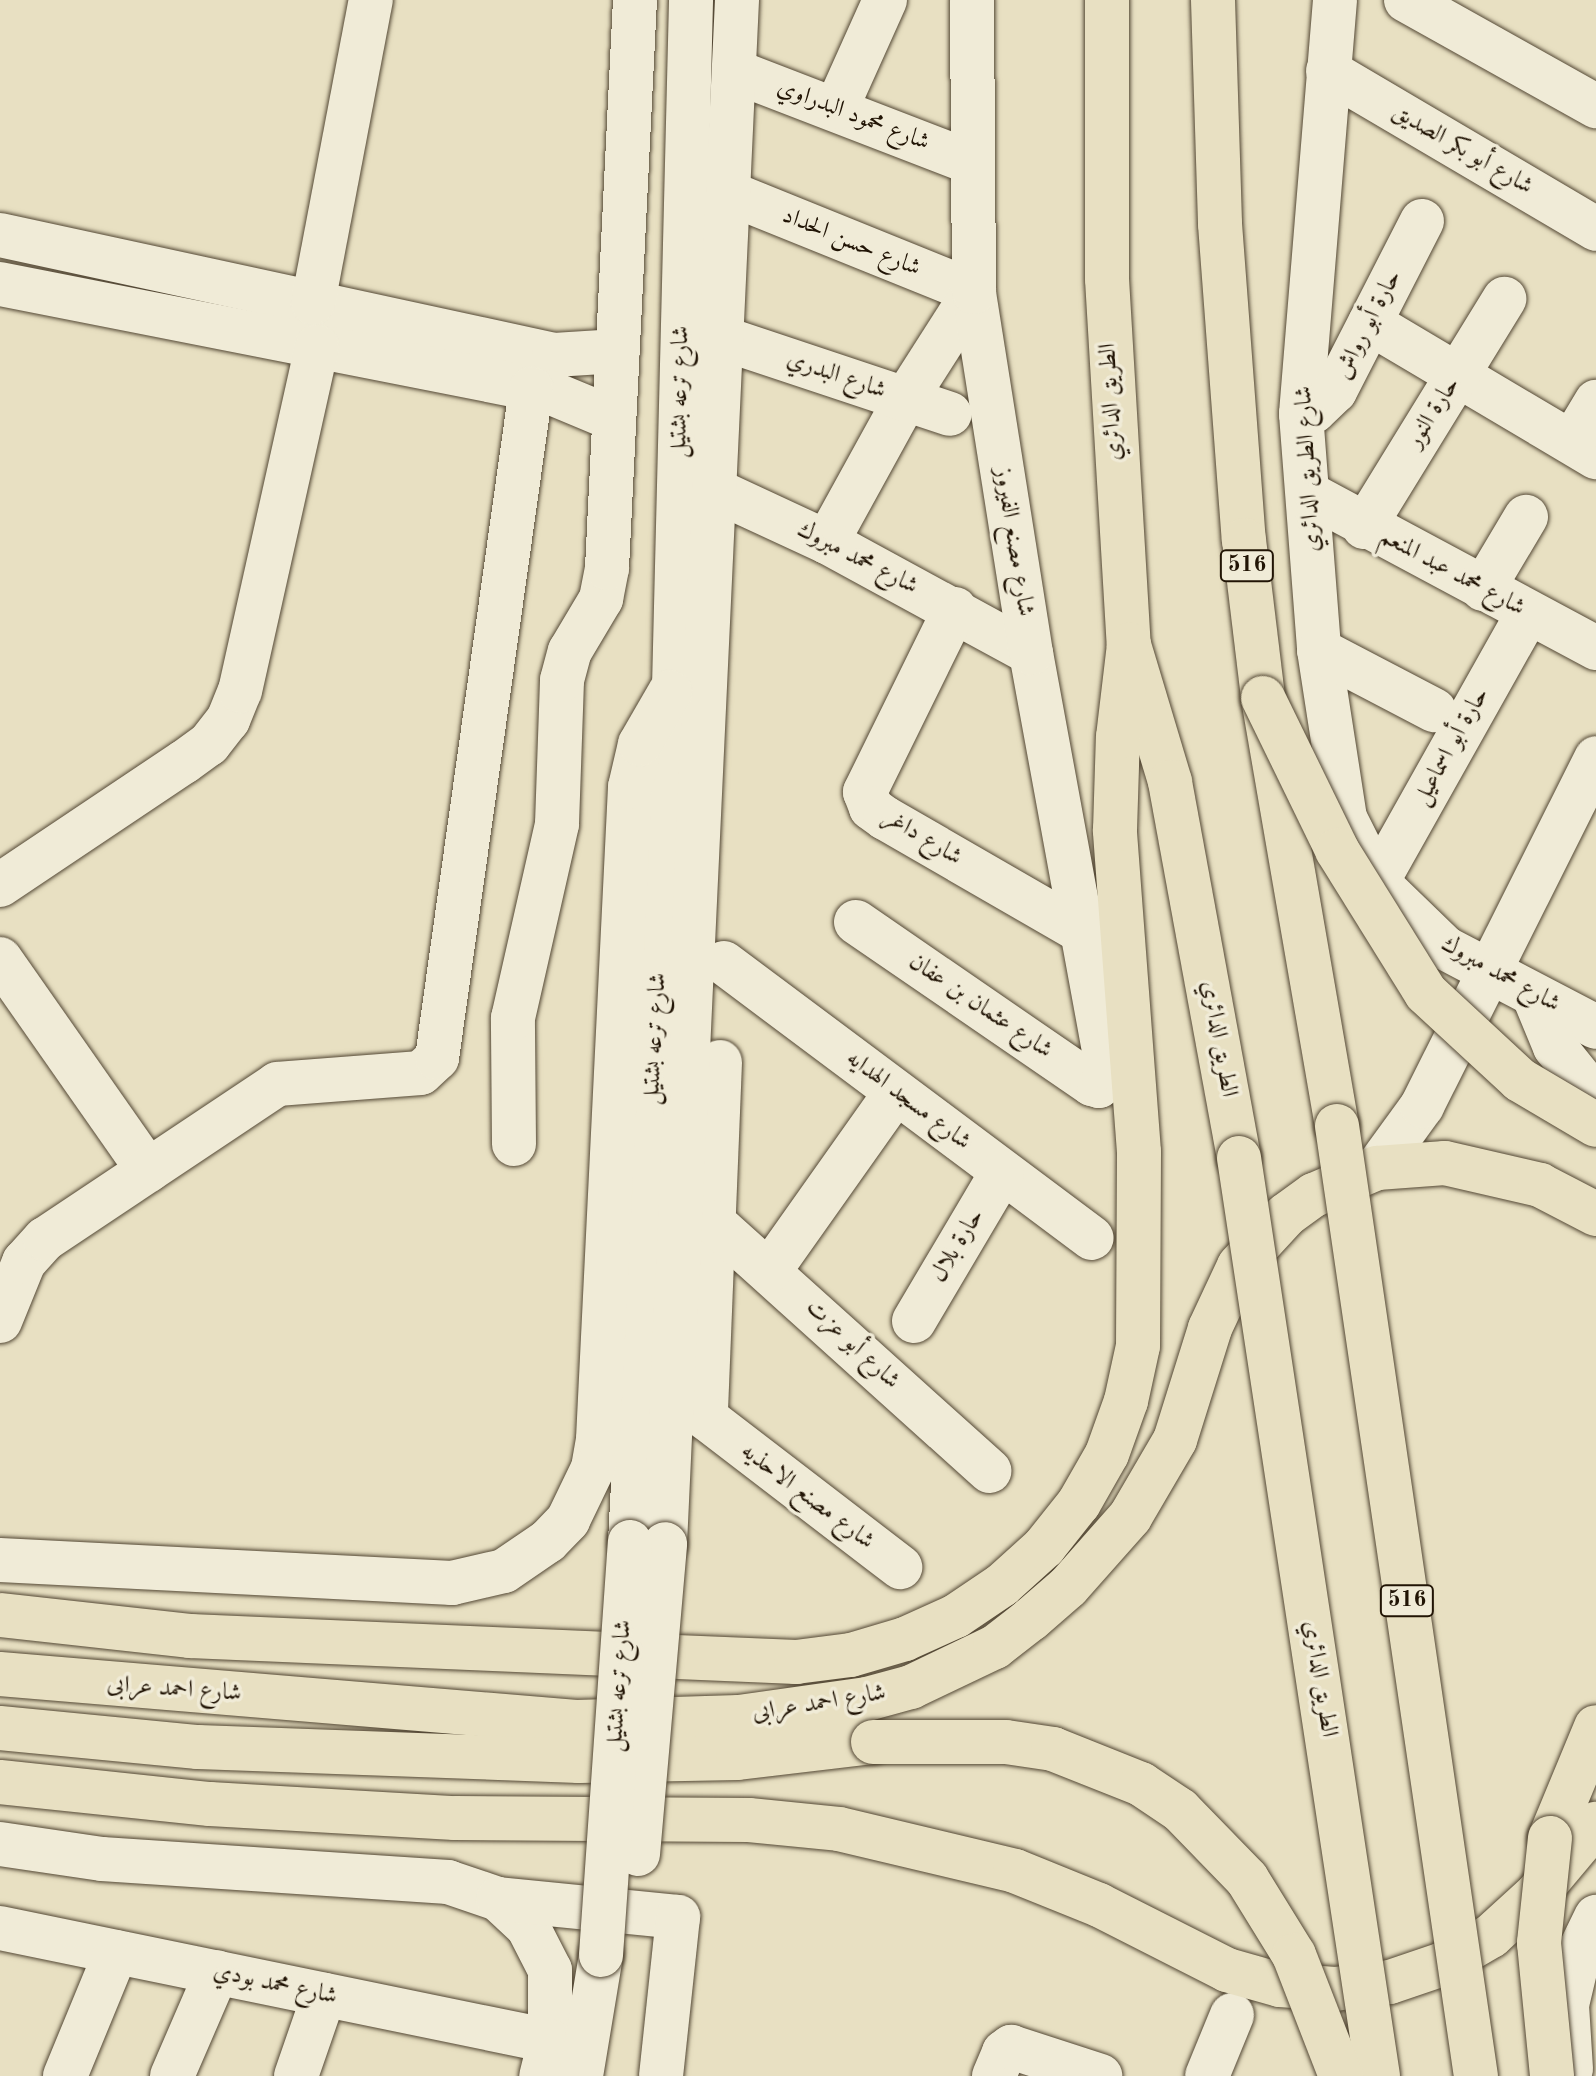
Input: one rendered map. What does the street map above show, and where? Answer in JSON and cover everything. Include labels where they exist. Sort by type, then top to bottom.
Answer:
[{"type":"highway","name":"الطريق الدائري","points":[[1107,0],[1107,279],[1129,645],[1170,782],[1239,1158],[1378,2076]]},
{"type":"highway","name":"516","points":[[1213,0],[1229,382],[1263,698],[1337,1126],[1476,2076]]},
{"type":"highway","points":[[0,1615],[190,1636],[796,1662],[851,1655],[905,1639],[956,1616],[1002,1585],[1044,1547],[1079,1503],[1107,1454],[1126,1401],[1138,1346],[1139,1152],[1115,830],[1118,737],[1129,645]]},
{"type":"highway","points":[[1263,698],[1337,850],[1426,993],[1520,1080],[1596,1125]]},
{"type":"highway","name":"شارع احمد عرابى","points":[[0,1674],[576,1722],[739,1717],[867,1699],[911,1687],[995,1647],[1068,1587],[1130,1517],[1175,1440],[1210,1328],[1239,1266],[1286,1215],[1314,1195],[1377,1168],[1445,1163],[1480,1167],[1540,1185],[1596,1214]]},
{"type":"highway","points":[[1552,2076],[1539,1943],[1550,1838],[1596,1727]]},
{"type":"highway","name":"شارع احمد عرابى","points":[[0,1728],[198,1747],[579,1761],[738,1758],[873,1742],[1006,1742],[1053,1749],[1141,1784],[1180,1810],[1247,1879],[1294,1955],[1341,2076]]},
{"type":"highway","points":[[0,1782],[210,1804],[363,1813],[749,1820],[839,1829],[1015,1871],[1099,1905],[1227,1970],[1280,1985],[1335,1989],[1390,1982],[1443,1964],[1491,1936],[1537,1894],[1596,1824]]},
{"type":"street","points":[[313,303],[371,0]]},
{"type":"street","points":[[514,1144],[516,990],[557,824],[565,665],[605,584],[635,0]]},
{"type":"street","name":"شارع ترعه بشتيل","points":[[608,2076],[648,1543],[691,690],[698,482],[691,0]]},
{"type":"street","name":"شارع ترعه بشتيل","points":[[698,482],[722,338],[737,0]]},
{"type":"street","name":"شارع مصنع الفيروز","points":[[972,0],[974,292],[1031,653],[1107,1067],[1104,1079]]},
{"type":"street","name":"شارع الطريق الدائري","points":[[1335,0],[1301,414],[1319,650],[1345,818],[1377,882]]},
{"type":"street","points":[[1406,0],[1470,15],[1591,92]]},
{"type":"street","points":[[837,107],[881,1]]},
{"type":"street","name":"شارع محمود البدراوي","points":[[734,71],[837,107],[972,163]]},
{"type":"street","name":"شارع أبو بكر الصديق","points":[[1328,71],[1596,229]]},
{"type":"street","name":"شارع حسن الحداد","points":[[729,193],[974,292]]},
{"type":"street","name":"حارة أبو رواش","points":[[1301,414],[1314,411],[1335,391],[1422,221]]},
{"type":"street","points":[[0,235],[554,355],[618,351]]},
{"type":"street","points":[[0,284],[531,389],[583,403],[614,419]]},
{"type":"street","points":[[827,542],[905,400],[974,292]]},
{"type":"street","name":"حارة النور","points":[[1364,527],[1504,299]]},
{"type":"street","points":[[1370,323],[1584,450],[1596,402]]},
{"type":"street","name":"شارع البدري","points":[[722,338],[950,414]]},
{"type":"street","points":[[0,885],[196,753],[228,720],[240,691],[317,347]]},
{"type":"street","points":[[0,1321],[24,1262],[45,1239],[277,1084],[421,1073],[437,1058],[531,389]]},
{"type":"street","name":"شارع محمد مبروك","points":[[698,482],[827,542],[1031,653]]},
{"type":"street","name":"شارع محمد عبد المنعم","points":[[1309,494],[1364,527],[1596,648]]},
{"type":"street","points":[[1483,589],[1526,517]]},
{"type":"street","name":"شارع داغر","points":[[955,609],[865,792],[871,808],[1081,931]]},
{"type":"street","name":"حارة أبو اسماعيل","points":[[1377,882],[1528,613]]},
{"type":"street","points":[[1319,650],[1434,710]]},
{"type":"street","points":[[0,1560],[452,1583],[504,1571],[548,1541],[568,1520],[583,1495],[598,1439],[630,787],[640,744],[691,690]]},
{"type":"street","name":"شارع ترعه بشتيل","points":[[691,690],[726,731],[732,772],[704,1412],[713,1427]]},
{"type":"street","points":[[1377,1168],[1422,1106],[1486,970],[1596,758]]},
{"type":"street","name":"شارع محمد مبروك","points":[[1377,882],[1445,948],[1596,1027]]},
{"type":"street","name":"شارع عثمان بن عفان","points":[[856,922],[1092,1084],[1099,1086],[1104,1079]]},
{"type":"street","points":[[0,959],[148,1170]]},
{"type":"street","name":"شارع مسجد الهدايه","points":[[724,963],[1091,1238]]},
{"type":"street","points":[[1534,996],[1555,1047],[1596,1098]]},
{"type":"street","points":[[770,1270],[896,1092]]},
{"type":"street","name":"حارة بلال","points":[[914,1321],[1002,1172]]},
{"type":"street","name":"شارع أبو عزت","points":[[713,1222],[770,1270],[990,1471]]},
{"type":"street","name":"شارع مصنع الاحذيه","points":[[713,1427],[900,1567]]},
{"type":"street","points":[[0,1844],[102,1859],[448,1882],[498,1899],[678,1917],[661,2076]]},
{"type":"street","points":[[498,1899],[528,1927],[550,1970],[545,2059]]},
{"type":"street","points":[[1572,2076],[1567,2005],[1580,1950],[1596,1917]]},
{"type":"street","name":"شارع محمد بودي","points":[[0,1928],[324,1995],[545,2059]]},
{"type":"street","points":[[65,2076],[116,1952]]},
{"type":"street","name":"شارع ترعه بشتيل","points":[[581,2076],[615,1955]]},
{"type":"street","points":[[172,2076],[217,1972]]},
{"type":"street","points":[[296,2076],[324,1995]]},
{"type":"street","points":[[1207,2076],[1232,2015]]},
{"type":"street","points":[[997,2067],[1011,2047],[1100,2076]]}]
